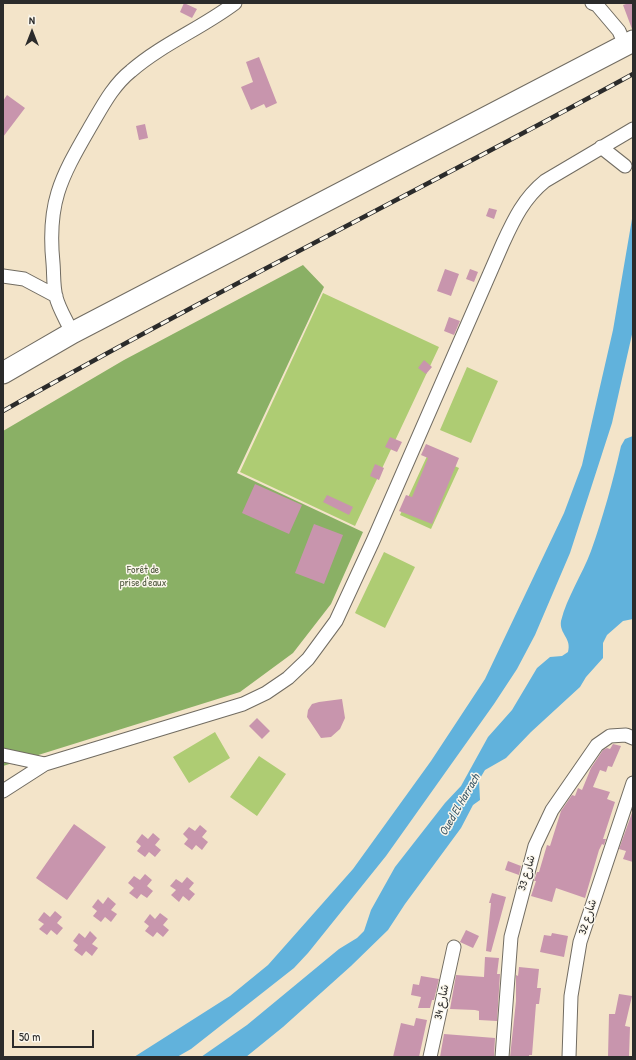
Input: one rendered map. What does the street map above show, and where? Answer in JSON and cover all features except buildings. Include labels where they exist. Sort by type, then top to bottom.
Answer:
[{"type":"main road","points":[[3,373],[72,333],[629,43]]},
{"type":"street","points":[[72,333],[56,296],[50,237],[52,212],[58,190],[73,158],[102,106],[129,72],[145,59],[205,24],[235,3]]},
{"type":"street","points":[[592,3],[597,5],[629,43]]},
{"type":"street","points":[[3,792],[45,764],[243,704],[266,693],[288,678],[308,659],[336,621],[518,212],[534,190],[545,181],[633,129]]},
{"type":"street","points":[[601,147],[625,166]]},
{"type":"street","points":[[3,276],[24,279],[56,296]]},
{"type":"street","name":"شارع 33","points":[[502,1057],[510,937],[535,846],[552,810],[597,745],[610,736],[626,735],[633,738]]},
{"type":"street","points":[[3,755],[45,764]]},
{"type":"street","name":"شارع 32","points":[[569,1057],[571,996],[580,942],[633,783]]},
{"type":"street","name":"شارع 34","points":[[430,1057],[454,947]]},
{"type":"green space","name":"Forêt de prise d'eaux","points":[[303,265],[324,287],[237,473],[363,532],[331,604],[293,653],[240,692],[3,766],[3,431],[124,360]]},
{"type":"green space","points":[[323,293],[439,347],[355,526],[240,472]]},
{"type":"green space","points":[[467,367],[498,381],[471,443],[440,430]]},
{"type":"green space","points":[[428,454],[459,468],[431,529],[400,515]]},
{"type":"green space","points":[[384,552],[415,567],[385,628],[355,613]]},
{"type":"green space","points":[[215,732],[230,758],[189,783],[173,757]]},
{"type":"green space","points":[[259,756],[286,774],[257,816],[230,797]]},
{"type":"water","points":[[633,213],[633,330],[612,423],[570,553],[535,635],[517,669],[494,704],[386,856],[308,953],[294,968],[191,1049],[177,1057],[134,1057],[230,996],[268,965],[353,869],[431,761],[485,679],[564,513],[582,465],[613,330]]},
{"type":"water","name":"Oued El Harrach","points":[[633,436],[633,619],[623,621],[607,635],[603,643],[603,658],[586,677],[580,687],[531,732],[506,758],[485,770],[479,780],[480,800],[473,805],[461,828],[405,904],[388,930],[351,966],[283,1027],[246,1057],[201,1057],[247,1025],[339,949],[357,938],[364,931],[371,910],[395,867],[445,803],[461,786],[488,737],[512,710],[537,668],[550,657],[562,656],[568,652],[569,647],[562,629],[561,621],[591,551],[600,525],[621,446],[625,439]]},
{"type":"railway","points":[[3,411],[159,325],[633,74]]}]
